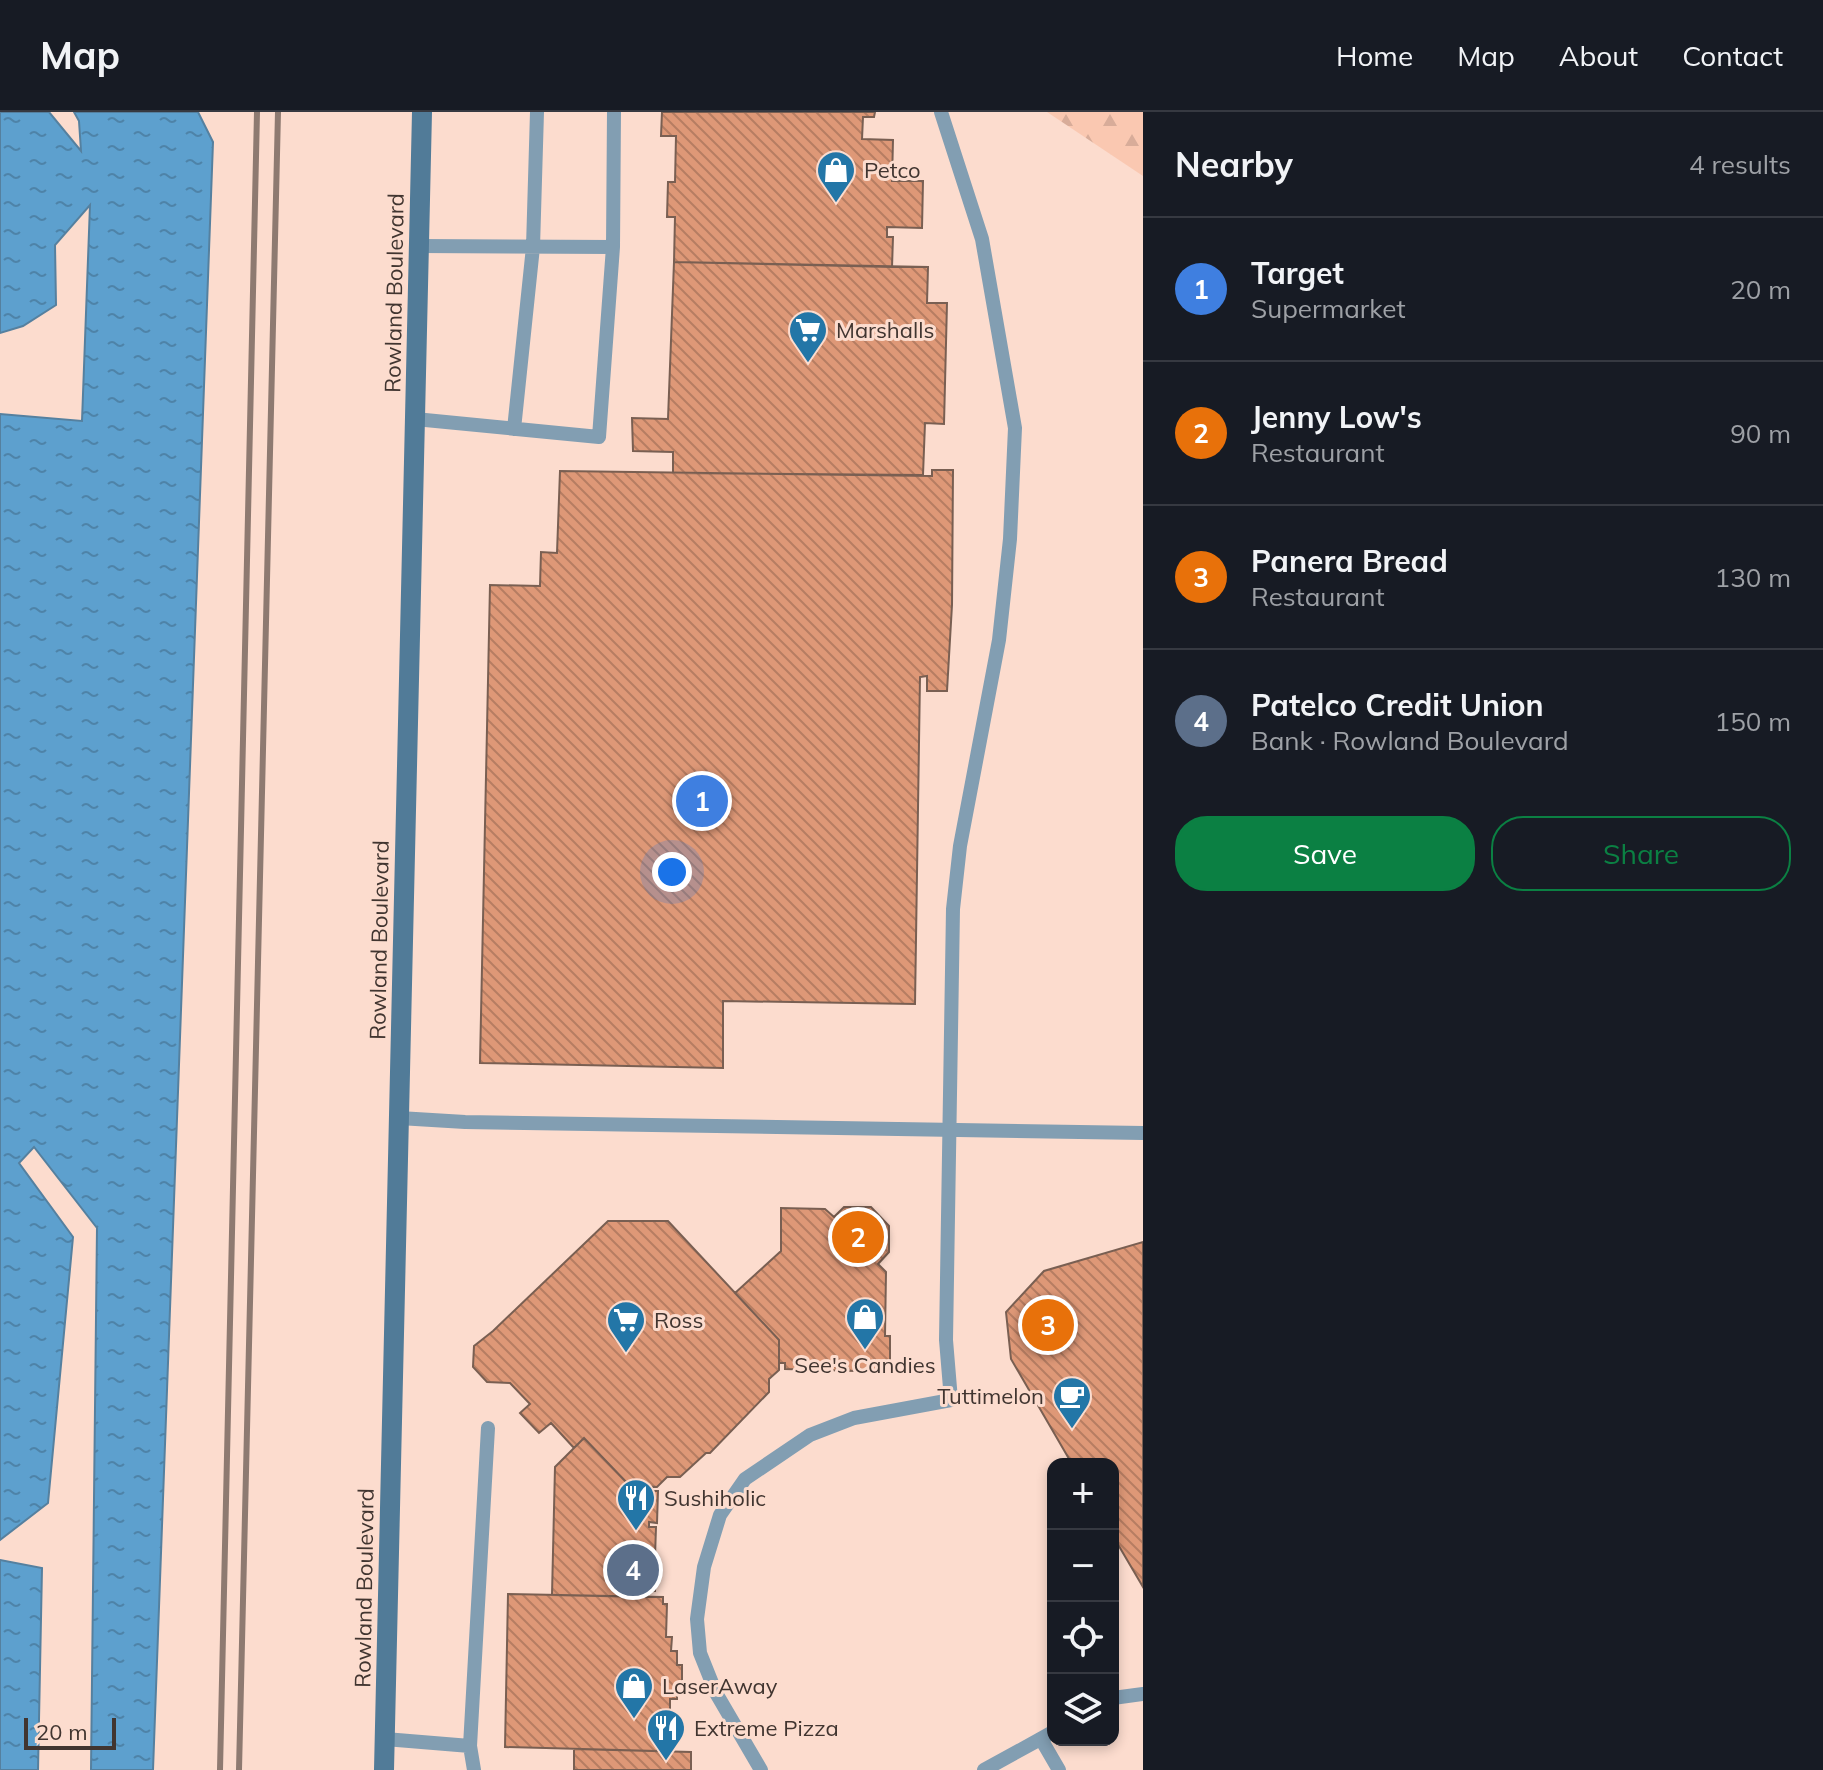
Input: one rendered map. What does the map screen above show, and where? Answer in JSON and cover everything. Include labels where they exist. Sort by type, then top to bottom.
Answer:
[{"type":"street","name":"Rowland Boulevard","points":[[384,1770],[422,112]]},
{"type":"lane","points":[[514,429],[533,247],[537,112]]},
{"type":"lane","points":[[415,419],[599,437],[613,247],[614,112]]},
{"type":"lane","points":[[761,1770],[716,1693],[700,1653],[697,1619],[708,1554],[720,1515],[745,1479],[810,1435],[854,1418],[951,1400],[946,1340],[953,909],[960,846],[999,640],[1010,539],[1015,428],[982,239],[941,112]]},
{"type":"lane","points":[[419,246],[613,247]]},
{"type":"lane","points":[[399,1118],[465,1122],[1143,1133]]},
{"type":"lane","points":[[474,1770],[470,1746],[488,1428]]},
{"type":"lane","points":[[1119,1697],[1143,1694]]},
{"type":"lane","points":[[984,1770],[1047,1735]]},
{"type":"lane","points":[[385,1739],[470,1746]]},
{"type":"lane","points":[[1051,1746],[1059,1770]]},
{"type":"green space","points":[[1047,112],[1143,112],[1143,176]]},
{"type":"water","points":[[0,112],[49,112],[81,151],[79,121],[74,112],[198,112],[213,142],[153,1770],[91,1770],[97,1228],[34,1147],[19,1163],[73,1237],[48,1503],[0,1540],[0,414],[82,421],[90,205],[55,245],[56,305],[23,326],[0,333]]},
{"type":"water","points":[[0,1560],[42,1568],[38,1770],[0,1770]]},
{"type":"building","points":[[662,112],[875,112],[874,117],[863,117],[862,139],[893,140],[892,181],[923,181],[922,228],[887,227],[887,237],[893,237],[892,267],[674,262],[675,217],[667,217],[668,182],[675,182],[676,136],[661,136]]},
{"type":"building","name":"Marshalls","points":[[674,262],[928,267],[927,303],[947,303],[944,424],[925,423],[923,475],[673,473],[673,452],[633,451],[632,418],[668,419]]},
{"type":"building","points":[[932,470],[953,470],[952,605],[947,691],[927,691],[927,676],[920,677],[915,1004],[723,1001],[723,1068],[480,1063],[490,585],[540,586],[541,552],[557,553],[560,471],[932,476]]},
{"type":"building","points":[[844,1207],[871,1207],[889,1226],[889,1252],[878,1264],[886,1272],[885,1336],[890,1336],[890,1372],[785,1369],[785,1363],[779,1363],[779,1340],[735,1293],[781,1251],[781,1208],[825,1209],[834,1217]]},
{"type":"building","name":"Ross","points":[[608,1221],[668,1221],[779,1340],[779,1370],[769,1379],[769,1392],[710,1453],[706,1453],[680,1477],[667,1477],[657,1487],[629,1485],[584,1438],[574,1448],[551,1423],[539,1433],[520,1413],[530,1404],[510,1383],[487,1382],[473,1367],[474,1346]]},
{"type":"building","points":[[1143,1242],[1143,1587],[1119,1546],[1119,1458],[1069,1458],[1011,1359],[1006,1312],[1044,1271]]},
{"type":"building","points":[[584,1438],[629,1485],[651,1487],[652,1491],[658,1491],[657,1523],[649,1522],[649,1527],[656,1527],[655,1557],[650,1557],[649,1561],[656,1561],[655,1591],[648,1591],[648,1597],[552,1595],[555,1467]]},
{"type":"building","points":[[508,1594],[663,1597],[663,1604],[667,1604],[666,1637],[672,1637],[671,1651],[677,1651],[677,1665],[682,1665],[682,1686],[677,1686],[677,1699],[670,1699],[670,1712],[663,1712],[663,1744],[657,1744],[657,1751],[505,1747]]},
{"type":"building","points":[[574,1749],[691,1752],[691,1770],[574,1770]]},
{"type":"railway","points":[[220,1770],[257,112]]},
{"type":"railway","points":[[239,1770],[278,112]]},
{"type":"place","name":"Petco","points":[[836,204]]},
{"type":"place","name":"Marshalls","points":[[808,364]]},
{"type":"place","name":"Target","points":[[702,801]]},
{"type":"place","name":"Jenny Low's","points":[[858,1237]]},
{"type":"place","name":"Panera Bread","points":[[1048,1325]]},
{"type":"place","name":"See's Candies","points":[[865,1351]]},
{"type":"place","name":"Ross","points":[[626,1354]]},
{"type":"place","name":"Tuttimelon","points":[[1072,1430]]},
{"type":"place","name":"Sushiholic","points":[[636,1532]]},
{"type":"place","name":"Patelco Credit Union","points":[[633,1570]]},
{"type":"place","name":"LaserAway","points":[[634,1720]]},
{"type":"place","name":"Extreme Pizza","points":[[666,1762]]}]
